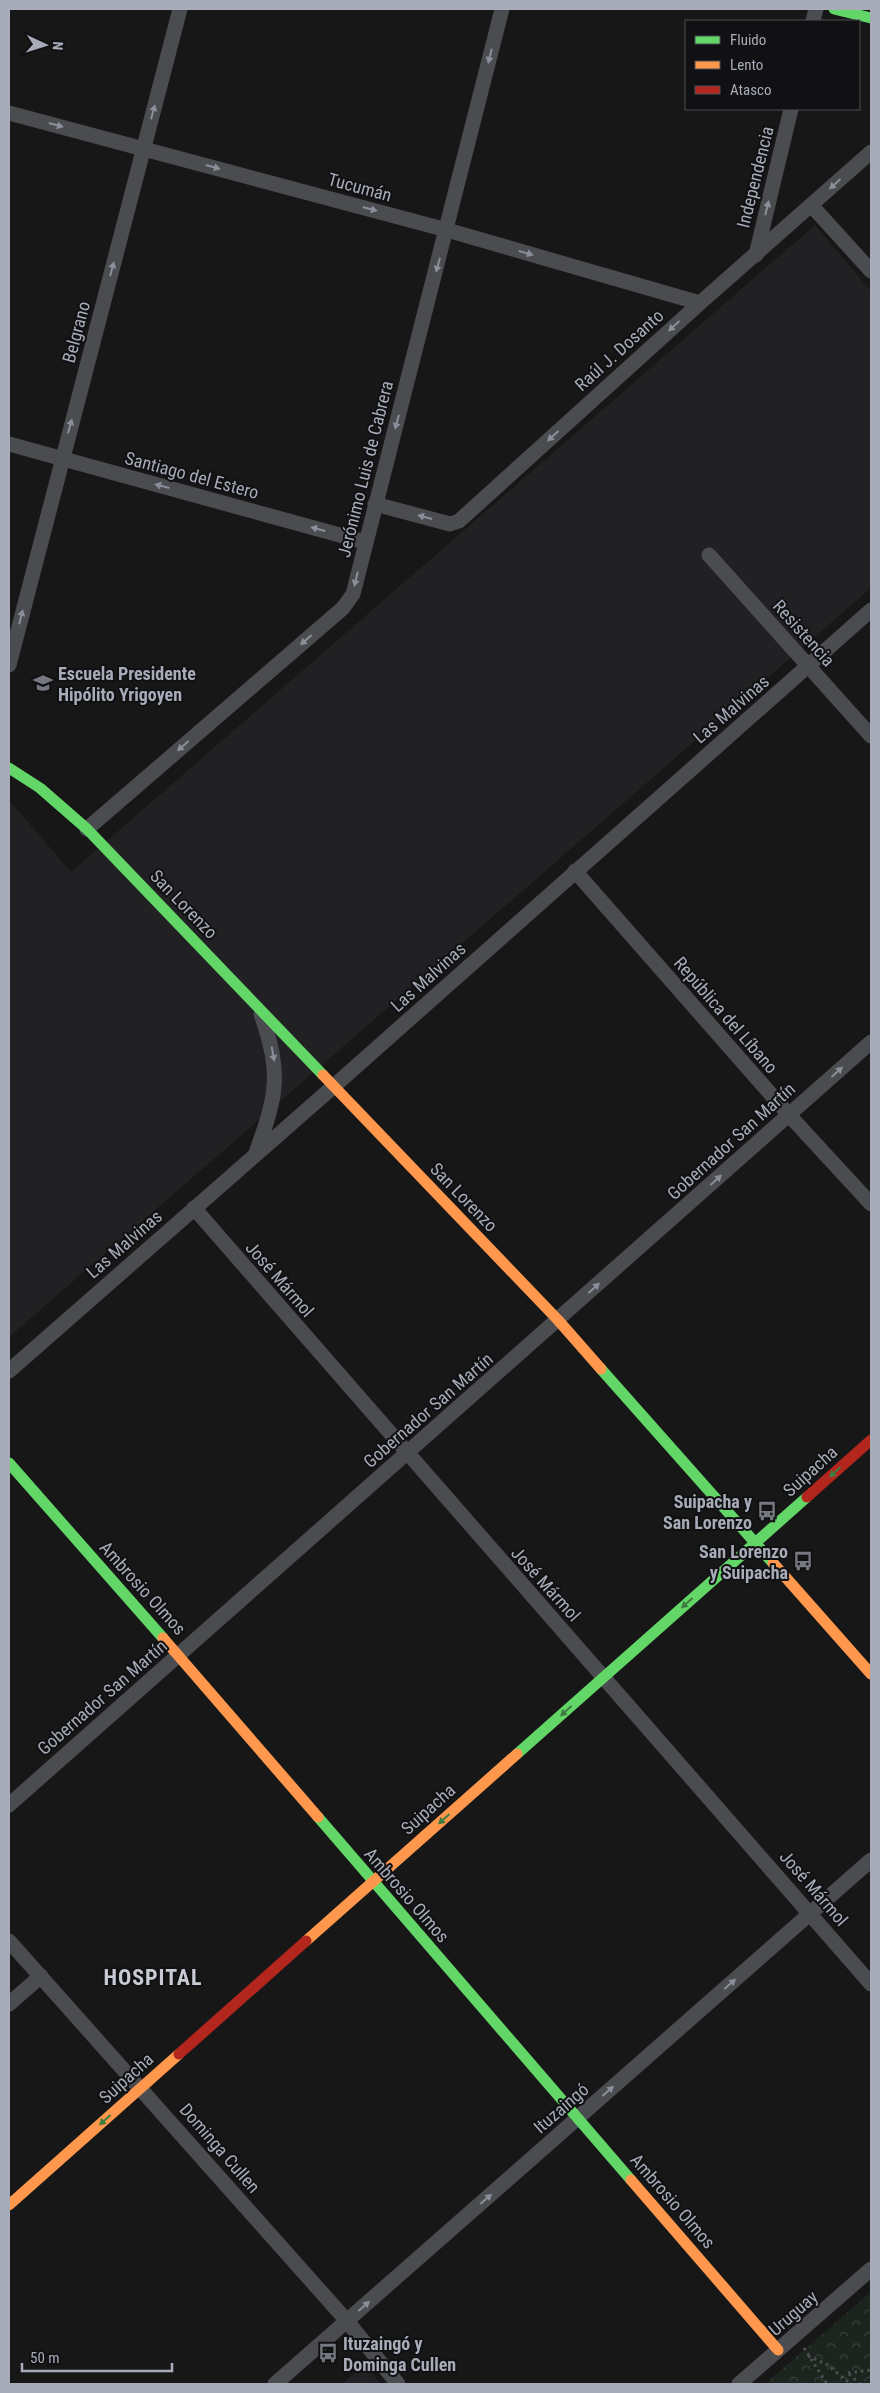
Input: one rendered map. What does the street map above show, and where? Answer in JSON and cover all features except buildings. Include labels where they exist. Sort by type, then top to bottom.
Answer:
[{"type":"street","name":"Belgrano","points":[[9,665],[180,9]]},
{"type":"street","name":"Jerónimo Luis de Cabrera","points":[[87,829],[343,608],[353,594],[502,9]]},
{"type":"street","points":[[834,9],[871,18]]},
{"type":"street","name":"Independencia","points":[[756,255],[791,110]]},
{"type":"street","name":"Tucumán","points":[[9,113],[447,230],[700,303]]},
{"type":"street","name":"Raúl J. Dosanto","points":[[375,504],[450,524],[459,521],[700,303],[871,152]]},
{"type":"street","points":[[812,206],[871,271]]},
{"type":"street","name":"Santiago del Estero","points":[[9,444],[365,542]]},
{"type":"street","name":"Resistencia","points":[[709,555],[871,736]]},
{"type":"street","name":"Las Malvinas","points":[[9,1371],[871,610]]},
{"type":"street","name":"San Lorenzo","points":[[9,768],[28,778],[52,796],[87,829],[558,1320],[871,1674]]},
{"type":"street","name":"República del Líbano","points":[[575,871],[789,1115],[871,1204]]},
{"type":"street","points":[[255,1155],[274,1094],[276,1068],[272,1046],[259,1008]]},
{"type":"street","name":"Gobernador San Martín","points":[[9,1805],[871,1042]]},
{"type":"street","name":"José Mármol","points":[[194,1208],[406,1454],[604,1677],[871,1984]]},
{"type":"street","name":"Suipacha","points":[[9,2205],[871,1440]]},
{"type":"street","name":"Ambrosio Olmos","points":[[9,1464],[178,1655],[778,2350]]},
{"type":"street","name":"Ituzaingó","points":[[275,2384],[871,1860]]},
{"type":"street","name":"Dominga Cullen","points":[[9,1941],[347,2321],[398,2384]]},
{"type":"street","points":[[9,2004],[41,1976]]},
{"type":"street","name":"Uruguay","points":[[739,2384],[871,2269]]},
{"type":"path","points":[[795,2335],[827,2384]]},
{"type":"path","points":[[808,2356],[826,2364],[852,2384]]},
{"type":"path","points":[[860,2384],[848,2373],[871,2370]]},
{"type":"shaded area","points":[[815,225],[871,291],[871,588],[9,1337],[9,800],[71,872]]},
{"type":"shaded area","points":[[364,2364],[381,2384],[342,2384]]},
{"type":"green space","points":[[871,2292],[871,2384],[765,2384]]},
{"type":"traffic: fast","points":[[834,9],[871,18]]},
{"type":"traffic: fast","points":[[9,768],[40,788],[87,829],[323,1075]]},
{"type":"traffic: fast","points":[[601,1369],[773,1563]]},
{"type":"traffic: fast","points":[[9,1463],[163,1638]]},
{"type":"traffic: fast","points":[[517,1754],[807,1497]]},
{"type":"traffic: fast","points":[[318,1817],[631,2180]]},
{"type":"traffic: slow","points":[[323,1075],[558,1320],[601,1369]]},
{"type":"traffic: slow","points":[[773,1563],[871,1674]]},
{"type":"traffic: slow","points":[[163,1638],[318,1817]]},
{"type":"traffic: slow","points":[[306,1941],[517,1754]]},
{"type":"traffic: slow","points":[[9,2205],[179,2054]]},
{"type":"traffic: slow","points":[[631,2180],[778,2350]]},
{"type":"traffic: jam","points":[[807,1497],[871,1440]]},
{"type":"traffic: jam","points":[[179,2054],[306,1941]]},
{"type":"place","name":"Escuela Presidente Hipólito Yrigoyen","points":[[43,683]]},
{"type":"place","name":"Suipacha y San Lorenzo","points":[[767,1511]]},
{"type":"place","name":"San Lorenzo y Suipacha","points":[[803,1561]]},
{"type":"place","name":"Ituzaingó y Dominga Cullen","points":[[328,2353]]},
{"type":"district","name":"HOSPITAL","points":[[153,1977]]}]
